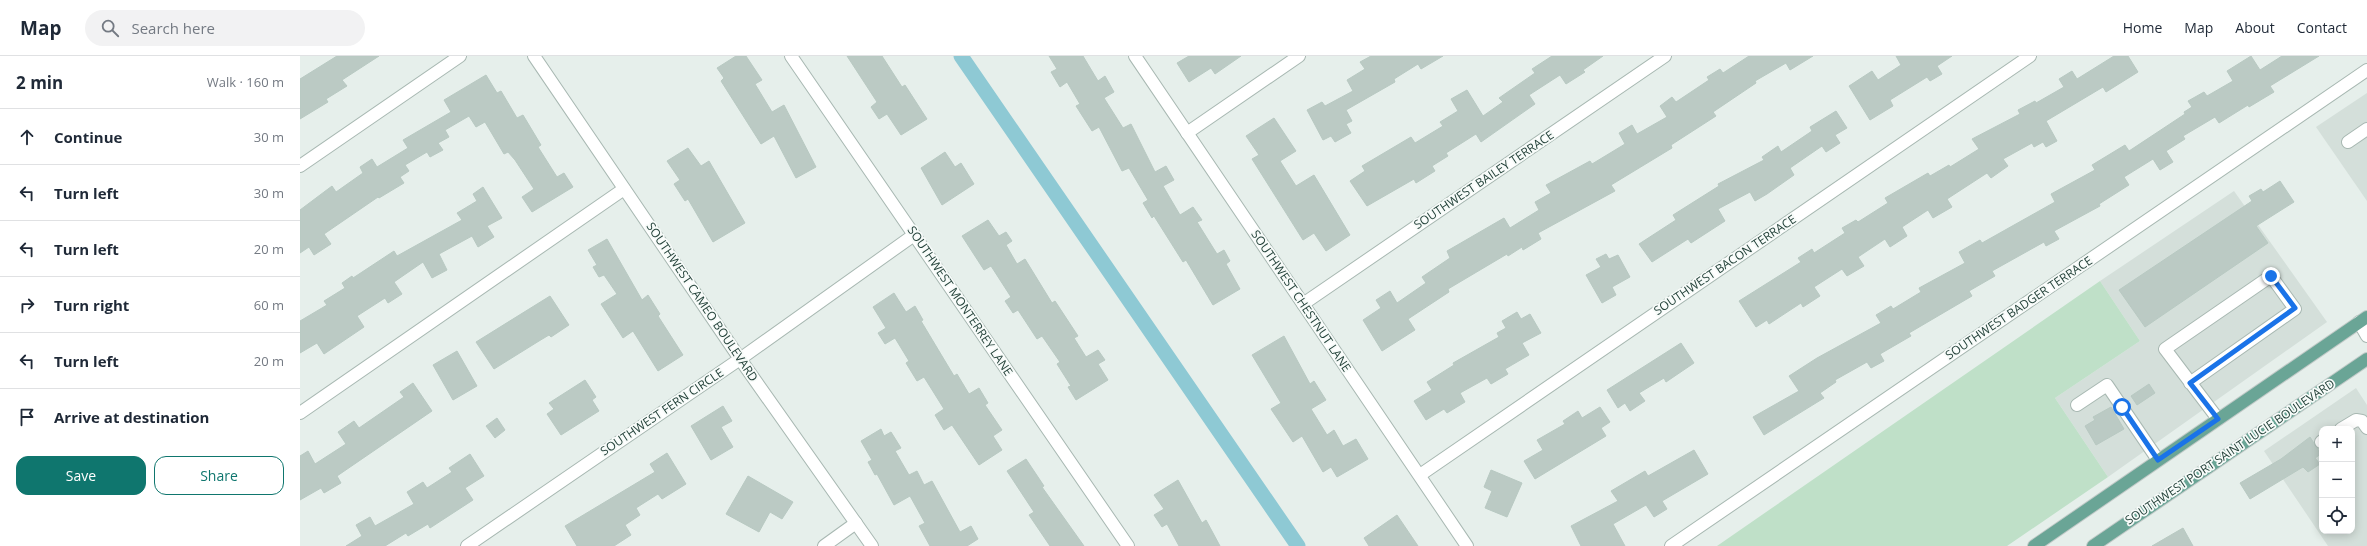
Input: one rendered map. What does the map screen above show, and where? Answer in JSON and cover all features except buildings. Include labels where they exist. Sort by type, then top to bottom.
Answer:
[{"type":"main road","points":[[2034,546],[2363,320]]},
{"type":"main road","name":"SOUTHWEST PORT SAINT LUCIE BOULEVARD","points":[[2093,546],[2367,359]]},
{"type":"street","points":[[300,166],[460,56]]},
{"type":"street","name":"SOUTHWEST CAMEO BOULEVARD","points":[[534,56],[740,358],[872,546]]},
{"type":"street","name":"SOUTHWEST MONTERREY LANE","points":[[791,56],[1128,546]]},
{"type":"street","name":"SOUTHWEST CHESTNUT LANE","points":[[1135,56],[1467,546]]},
{"type":"street","points":[[1187,133],[1299,56]]},
{"type":"street","name":"SOUTHWEST BAILEY TERRACE","points":[[1303,304],[1665,56]]},
{"type":"street","name":"SOUTHWEST BACON TERRACE","points":[[1420,475],[2030,56]]},
{"type":"street","name":"SOUTHWEST BADGER TERRACE","points":[[1671,546],[2367,70]]},
{"type":"street","points":[[2348,142],[2367,129]]},
{"type":"street","points":[[300,413],[624,189]]},
{"type":"street","name":"SOUTHWEST FERN CIRCLE","points":[[467,546],[740,358],[914,235]]},
{"type":"street","points":[[2190,383],[2295,308],[2271,276],[2165,349],[2190,383],[2218,419]]},
{"type":"street","points":[[2363,320],[2367,336]]},
{"type":"street","points":[[2077,405],[2107,385],[2158,460]]},
{"type":"street","points":[[2346,426],[2356,420],[2362,421],[2367,428]]},
{"type":"street","points":[[824,546],[856,523]]},
{"type":"shaded area","points":[[2367,93],[2367,201],[2316,127]]},
{"type":"shaded area","points":[[2234,191],[2327,322],[2108,477],[2055,398],[2140,341],[2100,281]]},
{"type":"shaded area","points":[[2356,388],[2367,405],[2367,546],[2328,546],[2320,534],[2355,534],[2355,426],[2319,426],[2319,533],[2264,451]]},
{"type":"green space","points":[[2100,281],[2140,341],[2055,398],[2108,477],[2007,546],[1717,546]]},
{"type":"waterway","points":[[961,56],[1298,546]]},
{"type":"route","points":[[2122,407],[2158,460],[2218,419],[2190,383],[2295,308],[2271,276]]}]
